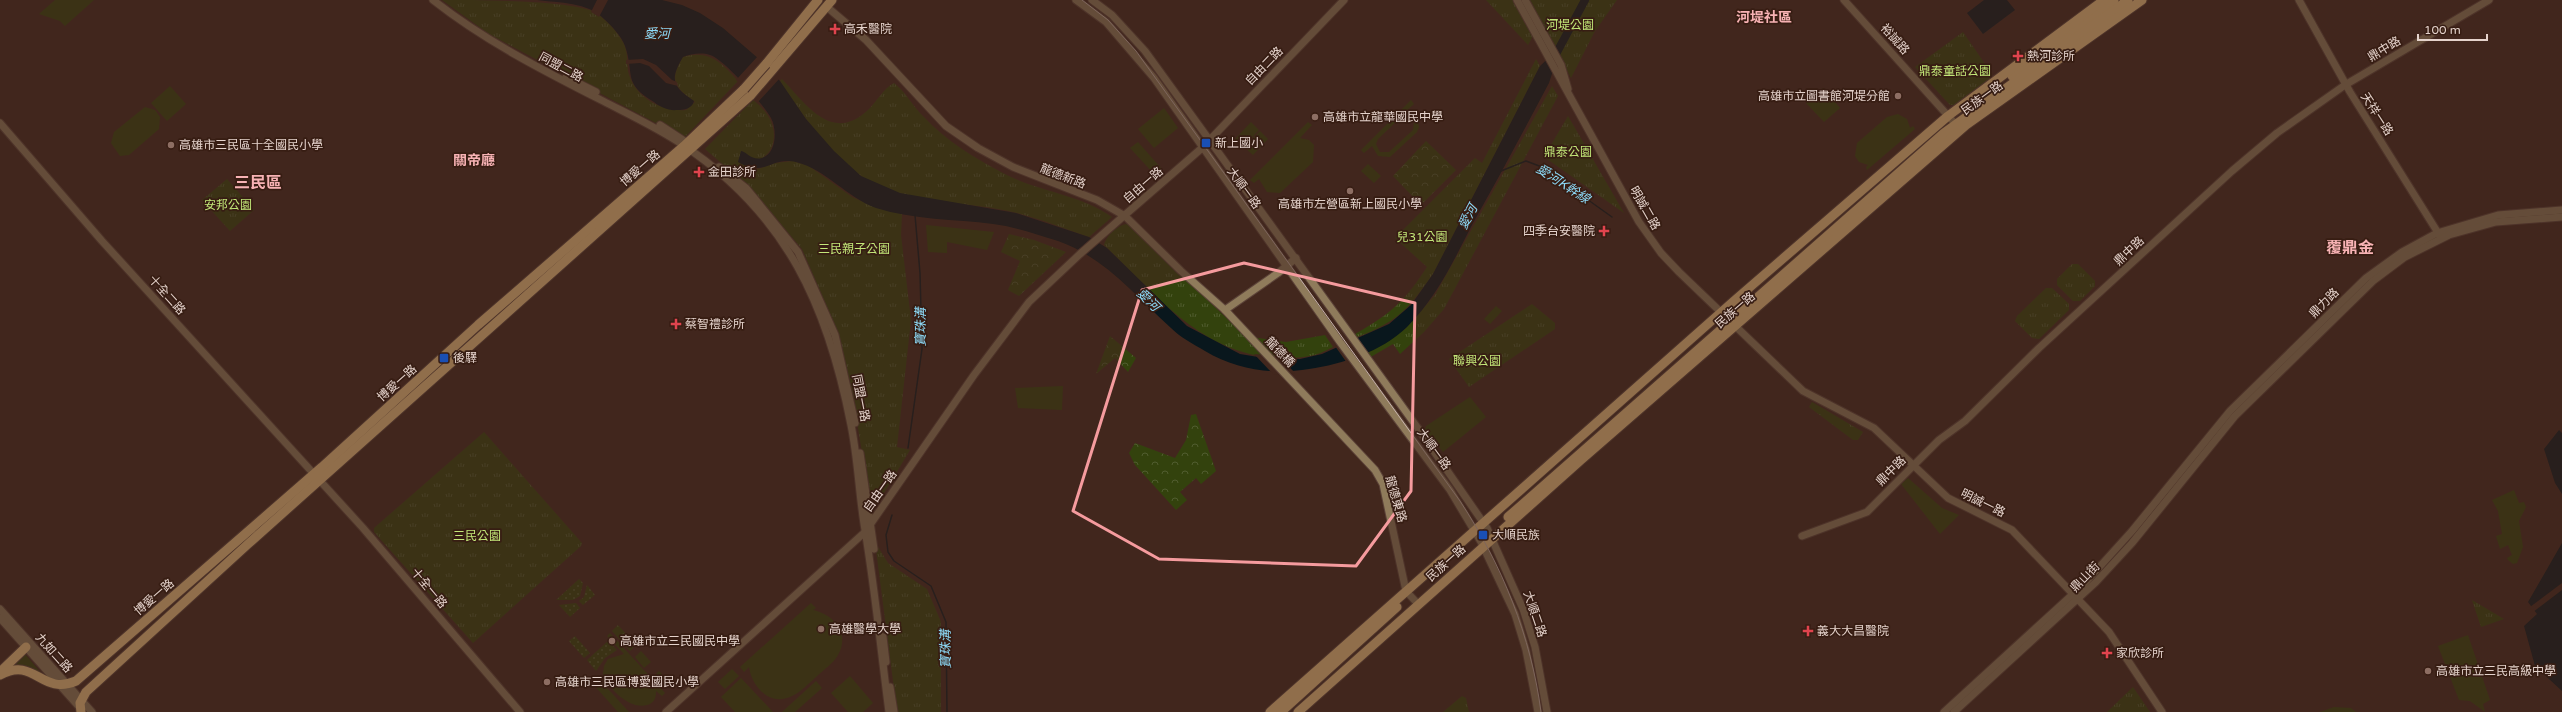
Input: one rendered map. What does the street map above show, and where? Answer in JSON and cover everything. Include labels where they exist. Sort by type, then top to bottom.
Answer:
[{"type":"main road","points":[[769,67],[818,0]]},
{"type":"main road","name":"民族一路","points":[[1281,712],[1354,650],[1728,318],[1954,122],[2104,0]]},
{"type":"main road","name":"民族一路","points":[[1954,122],[2114,0]]},
{"type":"main road","name":"民族一路","points":[[1954,122],[2128,0]]},
{"type":"main road","name":"民族一路","points":[[1954,122],[2142,0]]},
{"type":"main road","points":[[769,67],[829,3]]},
{"type":"main road","name":"博愛一路","points":[[64,685],[79,679],[316,477],[689,146],[747,93],[769,67]]},
{"type":"main road","name":"民族一路","points":[[1488,531],[1781,272]]},
{"type":"main road","name":"博愛一路","points":[[81,708],[89,690],[316,477]]},
{"type":"main road","name":"民族一路","points":[[1289,712],[1354,650],[1412,598]]},
{"type":"main road","points":[[0,672],[26,647]]},
{"type":"main road","name":"民族一路","points":[[1270,712],[1354,650]]},
{"type":"main road","name":"民族一路","points":[[1298,712],[1354,650]]},
{"type":"main road","points":[[0,675],[14,669],[22,669],[50,684],[64,685]]},
{"type":"street","name":"同盟二路","points":[[433,0],[477,33],[689,146]]},
{"type":"street","name":"同盟二路","points":[[441,0],[480,29],[550,68],[656,123],[689,146]]},
{"type":"street","name":"大順一路","points":[[1076,0],[1106,22],[1135,54],[1353,360],[1450,490],[1479,539]]},
{"type":"street","name":"大順一路","points":[[1092,0],[1112,15],[1145,51],[1353,337],[1488,531]]},
{"type":"street","name":"自由二路","points":[[1202,148],[1344,0]]},
{"type":"street","points":[[1517,0],[1545,44]]},
{"type":"street","points":[[1525,0],[1545,44]]},
{"type":"street","name":"裕誠路","points":[[1844,0],[1954,122]]},
{"type":"street","name":"天祥一路","points":[[2299,0],[2345,85],[2439,235]]},
{"type":"street","name":"鼎中路","points":[[1802,536],[1867,512],[1939,440],[1964,421],[2039,348],[2232,171],[2277,133],[2345,85],[2489,0]]},
{"type":"street","name":"龍德新路","points":[[829,3],[866,40],[930,111],[959,136],[1024,172],[1097,200],[1125,216],[1181,271],[1225,310]]},
{"type":"street","name":"明誠二路","points":[[1545,44],[1559,61],[1567,79],[1568,93]]},
{"type":"street","name":"明誠二路","points":[[1545,44],[1555,69],[1649,238],[1679,272],[1728,318]]},
{"type":"street","name":"十全二路","points":[[0,123],[102,241],[316,477]]},
{"type":"street","name":"同盟一路","points":[[689,146],[746,188],[798,252],[835,335],[852,403],[871,524],[883,639],[894,712]]},
{"type":"street","name":"同盟一路","points":[[689,146],[742,192],[773,228],[794,256],[811,290],[830,339],[850,422],[889,712]]},
{"type":"street","name":"自由一路","points":[[666,712],[865,532],[1005,332],[1029,302],[1080,254],[1202,148]]},
{"type":"street","name":"鼎力路","points":[[2158,503],[2235,416],[2354,299],[2405,257],[2439,235],[2498,215],[2562,210]]},
{"type":"street","name":"鼎力路","points":[[2439,235],[2496,222],[2562,217]]},
{"type":"street","points":[[1225,310],[1278,273],[1296,258]]},
{"type":"street","name":"龍德橋","points":[[1225,310],[1291,380]]},
{"type":"street","name":"明誠一路","points":[[1728,318],[1804,391],[1874,428],[1914,464],[1948,498],[2012,530],[2114,638],[2162,712]]},
{"type":"street","name":"龍德東路","points":[[1291,380],[1361,452],[1379,476],[1412,598]]},
{"type":"street","name":"十全一路","points":[[316,477],[520,712]]},
{"type":"street","name":"鼎山街","points":[[1954,712],[2127,549],[2158,503]]},
{"type":"street","name":"大順二路","points":[[1488,531],[1523,609],[1536,653],[1547,712]]},
{"type":"street","name":"大順二路","points":[[1479,539],[1515,614],[1526,650],[1538,712]]},
{"type":"street","name":"九如二路","points":[[0,609],[64,685],[81,708],[92,712]]},
{"type":"street","name":"九如二路","points":[[0,618],[26,647],[64,685]]},
{"type":"street","name":"鼎山街","points":[[1944,712],[2015,653]]},
{"type":"highlighted area","points":[[1244,263],[1415,303],[1411,491],[1356,566],[1159,559],[1073,511],[1142,290]]},
{"type":"green space","points":[[55,0],[94,0],[65,26],[60,21],[39,14]]},
{"type":"green space","points":[[442,0],[541,3],[580,7],[593,11],[610,25],[624,44],[627,54],[628,71],[636,88],[650,101],[667,108],[686,110],[695,102],[682,92],[676,82],[676,72],[683,57],[692,55],[708,56],[720,63],[738,81],[684,138],[489,34]]},
{"type":"green space","name":"河堤公園","points":[[1486,0],[1513,0],[1533,36],[1528,45]]},
{"type":"green space","name":"河堤公園","points":[[1530,0],[1617,0],[1595,31],[1571,78]]},
{"type":"green space","name":"鼎泰童話公園","points":[[1963,32],[1992,74],[1991,78],[1954,105],[1950,105],[1915,67]]},
{"type":"green space","name":"兒31公園","points":[[1536,59],[1540,66],[1433,274],[1417,296],[1401,313],[1383,326],[1357,337],[1355,334],[1379,320],[1404,298],[1427,267],[1395,238],[1475,158],[1482,163]]},
{"type":"green space","points":[[782,79],[810,109],[821,117],[832,122],[843,123],[856,119],[869,109],[884,91],[894,83],[920,113],[941,133],[993,168],[1030,185],[1086,203],[1100,209],[1112,217],[1089,237],[1017,213],[937,201],[897,193],[878,186],[861,176],[849,166],[816,132],[788,94],[780,81]]},
{"type":"green space","points":[[170,86],[186,104],[167,121],[151,103]]},
{"type":"green space","points":[[1552,86],[1558,96],[1444,309],[1424,332],[1400,354],[1393,344],[1369,358],[1366,354],[1405,329],[1435,295]]},
{"type":"green space","points":[[1823,88],[1840,108],[1824,122],[1806,103]]},
{"type":"green space","name":"三民親子公園","points":[[753,100],[766,113],[773,126],[774,138],[771,148],[765,156],[758,159],[750,158],[742,151],[738,162],[758,169],[775,163],[793,161],[809,166],[852,197],[875,207],[902,214],[901,235],[911,320],[897,447],[910,450],[875,508],[871,508],[858,428],[837,330],[802,249],[748,186],[705,149]]},
{"type":"green space","points":[[1411,100],[1414,104],[1406,111],[1417,118],[1419,127],[1417,132],[1390,157],[1378,156],[1372,146],[1364,153],[1361,150]],"holes":[[[1407,116],[1414,122],[1413,130],[1389,152],[1380,152],[1376,144],[1378,139],[1400,118]]]},
{"type":"green space","points":[[145,107],[155,110],[160,117],[159,129],[129,155],[120,156],[111,143],[114,132]]},
{"type":"green space","points":[[1164,108],[1178,128],[1154,148],[1138,129]]},
{"type":"green space","points":[[1898,114],[1907,119],[1910,128],[1913,126],[1915,129],[1867,170],[1866,167],[1868,165],[1859,162],[1855,156],[1857,143],[1887,117]]},
{"type":"green space","name":"鼎泰公園","points":[[1568,116],[1624,213],[1544,157]]},
{"type":"green space","points":[[1251,122],[1259,130],[1243,147],[1235,139]]},
{"type":"green space","points":[[1308,122],[1312,125],[1300,138],[1309,140],[1314,145],[1313,162],[1280,193],[1267,192],[1259,179],[1254,183],[1250,180]]},
{"type":"green space","points":[[1260,131],[1268,139],[1253,155],[1244,147]]},
{"type":"green space","points":[[1426,141],[1456,170],[1422,204],[1420,204],[1393,176]]},
{"type":"green space","points":[[1138,142],[1161,168],[1154,174],[1130,148]]},
{"type":"green space","points":[[1368,164],[1381,176],[1374,183],[1361,171]]},
{"type":"green space","name":"安邦公園","points":[[227,179],[254,210],[230,231],[202,200]]},
{"type":"green space","points":[[1125,224],[1129,224],[1245,336],[1286,342],[1325,335],[1333,347],[1321,353],[1308,356],[1281,358],[1253,355],[1227,347],[1204,335],[1162,302],[1104,245],[1107,238],[1117,228]]},
{"type":"green space","points":[[926,225],[994,232],[987,250],[947,242],[947,253],[928,252]]},
{"type":"green space","points":[[1009,234],[1034,240],[1066,252],[1019,296],[1008,290],[1020,261],[1001,252]]},
{"type":"green space","points":[[2072,264],[2078,264],[2095,281],[2095,286],[2080,301],[2073,301],[2057,285],[2057,279]]},
{"type":"green space","points":[[2046,288],[2052,288],[2069,304],[2069,310],[2039,339],[2032,338],[2015,321],[2017,316]]},
{"type":"green space","name":"聯興公園","points":[[1532,304],[1555,323],[1555,329],[1469,387],[1449,359]]},
{"type":"green space","points":[[1496,306],[1502,311],[1490,324],[1484,319]]},
{"type":"green space","points":[[1110,336],[1136,358],[1128,372],[1115,358],[1096,374]]},
{"type":"green space","points":[[1063,386],[1062,410],[1018,408],[1015,388]]},
{"type":"green space","points":[[1470,397],[1486,417],[1443,452],[1425,430],[1426,426]]},
{"type":"green space","points":[[1812,402],[1863,432],[1858,440],[1853,440],[1809,407]]},
{"type":"green space","points":[[1196,414],[1216,471],[1201,484],[1196,478],[1180,492],[1187,500],[1176,510],[1135,465],[1129,453],[1135,443],[1175,458],[1186,440],[1191,415]]},
{"type":"green space","name":"三民公園","points":[[484,432],[582,543],[581,546],[473,643],[374,532],[374,528]]},
{"type":"green space","points":[[1908,478],[1942,508],[1959,515],[1940,534],[1901,484]]},
{"type":"green space","points":[[2514,490],[2519,503],[2524,502],[2526,507],[2519,521],[2523,547],[2517,563],[2513,564],[2507,558],[2512,555],[2508,545],[2500,549],[2496,536],[2502,534],[2498,511],[2492,500]]},
{"type":"green space","points":[[875,542],[888,563],[927,589],[941,622],[941,712],[897,712]]},
{"type":"green space","points":[[579,579],[583,583],[580,596],[573,600],[556,600]]},
{"type":"green space","points":[[587,585],[595,595],[583,605],[579,601],[584,597]]},
{"type":"green space","points":[[2472,600],[2504,619],[2481,627]]},
{"type":"green space","points":[[576,603],[580,608],[570,617],[559,605]]},
{"type":"green space","points":[[811,603],[816,608],[813,610],[828,616],[838,626],[842,640],[838,655],[831,664],[805,687],[792,696],[784,699],[770,697],[758,688],[754,682],[749,667],[744,672],[740,667]]},
{"type":"green space","points":[[618,625],[636,645],[630,651],[612,631]]},
{"type":"green space","points":[[610,633],[665,693],[662,696],[656,691],[655,699],[652,703],[643,706],[636,705],[622,698],[610,687],[603,674],[604,666],[608,659],[624,654],[607,636]]},
{"type":"green space","points":[[2468,635],[2490,700],[2483,704],[2485,712],[2470,701],[2459,700],[2438,646]]},
{"type":"green space","points":[[575,636],[590,653],[584,658],[569,641]]},
{"type":"green space","points":[[608,641],[617,650],[605,658],[596,671],[587,660]]},
{"type":"green space","points":[[641,651],[651,662],[644,668],[635,657]]},
{"type":"green space","points":[[24,653],[42,674],[41,675],[24,666],[9,665]]},
{"type":"green space","points":[[732,669],[739,676],[725,689],[718,682]]},
{"type":"green space","points":[[659,671],[669,681],[663,687],[653,677]]},
{"type":"green space","points":[[850,676],[873,703],[863,712],[848,712],[831,693]]},
{"type":"green space","points":[[598,678],[629,712],[618,712],[592,683]]},
{"type":"green space","points":[[741,678],[773,712],[735,712],[721,697]]},
{"type":"green space","points":[[816,681],[822,688],[795,712],[782,712]]},
{"type":"green space","points":[[2133,687],[2150,712],[2107,712]]},
{"type":"green space","points":[[1462,696],[1466,698],[1469,712],[1443,712]]},
{"type":"green space","points":[[2334,707],[2351,708],[2356,712],[2320,712]]},
{"type":"water","name":"愛河","points":[[537,0],[662,0],[682,5],[700,13],[723,28],[759,59],[780,81],[806,119],[834,151],[861,176],[900,193],[1016,213],[1089,237],[1107,248],[1187,326],[1240,354],[1264,358],[1300,359],[1322,354],[1389,324],[1411,305],[1433,274],[1540,66],[1561,46],[1549,83],[1444,278],[1418,315],[1397,336],[1361,356],[1322,367],[1296,371],[1269,371],[1242,367],[1230,363],[1191,343],[1175,331],[1119,278],[1105,267],[1075,248],[1058,241],[1001,225],[919,217],[876,208],[855,197],[817,171],[796,162],[780,162],[755,168],[738,162],[741,151],[758,159],[767,155],[773,146],[775,134],[773,123],[767,112],[743,83],[724,64],[707,54],[696,54],[683,57],[676,72],[675,82],[681,91],[694,101],[693,104],[685,109],[674,110],[659,106],[637,89],[633,83],[624,43],[613,28],[597,13],[582,6],[573,4]]},
{"type":"water","points":[[1984,0],[2007,0],[2015,10],[1983,34],[1967,13]]},
{"type":"water","points":[[2559,430],[2562,433],[2562,494],[2555,483],[2544,449]]},
{"type":"water","points":[[2562,543],[2562,691],[2535,666],[2524,626],[2537,614],[2528,602]]},
{"type":"pier","points":[[597,0],[608,0],[599,17],[591,12]]},
{"type":"pier","points":[[758,56],[780,78],[758,102],[736,80]]},
{"type":"pier","points":[[643,59],[656,65],[672,80],[677,82],[678,86],[666,83],[649,66],[640,63],[626,64],[626,60]]},
{"type":"pier","points":[[1355,336],[1367,354],[1347,363],[1335,346]]},
{"type":"pier","points":[[1254,354],[1279,356],[1295,373],[1274,375]]},
{"type":"pier","points":[[2562,583],[2562,590],[2533,612],[2530,607]]},
{"type":"waterway","name":"愛河","points":[[1556,54],[1585,0]]},
{"type":"waterway","name":"愛河K幹線","points":[[1501,171],[1526,161],[1542,167],[1612,217]]},
{"type":"waterway","name":"寶珠溝","points":[[908,448],[922,349],[920,273],[915,215]]},
{"type":"waterway","name":"寶珠溝","points":[[892,515],[886,535],[888,552],[894,561],[931,586],[946,622],[947,712]]},
{"type":"tram line","points":[[1082,0],[1108,20],[1136,51],[1460,501],[1489,550],[1512,602],[1530,656],[1541,712]]},
{"type":"place","name":"高禾醫院","points":[[835,29]]},
{"type":"place","name":"熱河診所","points":[[2018,56]]},
{"type":"place","name":"高雄市立圖書館河堤分館","points":[[1898,96]]},
{"type":"place","name":"高雄市立龍華國民中學","points":[[1315,117]]},
{"type":"place","name":"新上國小","points":[[1206,143]]},
{"type":"place","name":"高雄市三民區十全國民小學","points":[[171,145]]},
{"type":"place","name":"金田診所","points":[[699,172]]},
{"type":"place","name":"高雄市左營區新上國民小學","points":[[1350,191]]},
{"type":"place","name":"四季台安醫院","points":[[1604,231]]},
{"type":"place","name":"蔡智禮診所","points":[[676,324]]},
{"type":"place","name":"後驛","points":[[444,358]]},
{"type":"place","name":"大順民族","points":[[1483,535]]},
{"type":"place","name":"高雄醫學大學","points":[[821,629]]},
{"type":"place","name":"義大大昌醫院","points":[[1808,631]]},
{"type":"place","name":"高雄市立三民國民中學","points":[[612,641]]},
{"type":"place","name":"家欣診所","points":[[2107,653]]},
{"type":"place","name":"高雄市立三民高級中學","points":[[2428,671]]},
{"type":"place","name":"高雄市三民區博愛國民小學","points":[[547,682]]},
{"type":"district","name":"河堤社區","points":[[1764,17]]},
{"type":"district","name":"關帝廳","points":[[474,160]]},
{"type":"district","name":"三民區","points":[[258,183]]},
{"type":"district","name":"覆鼎金","points":[[2350,248]]}]
